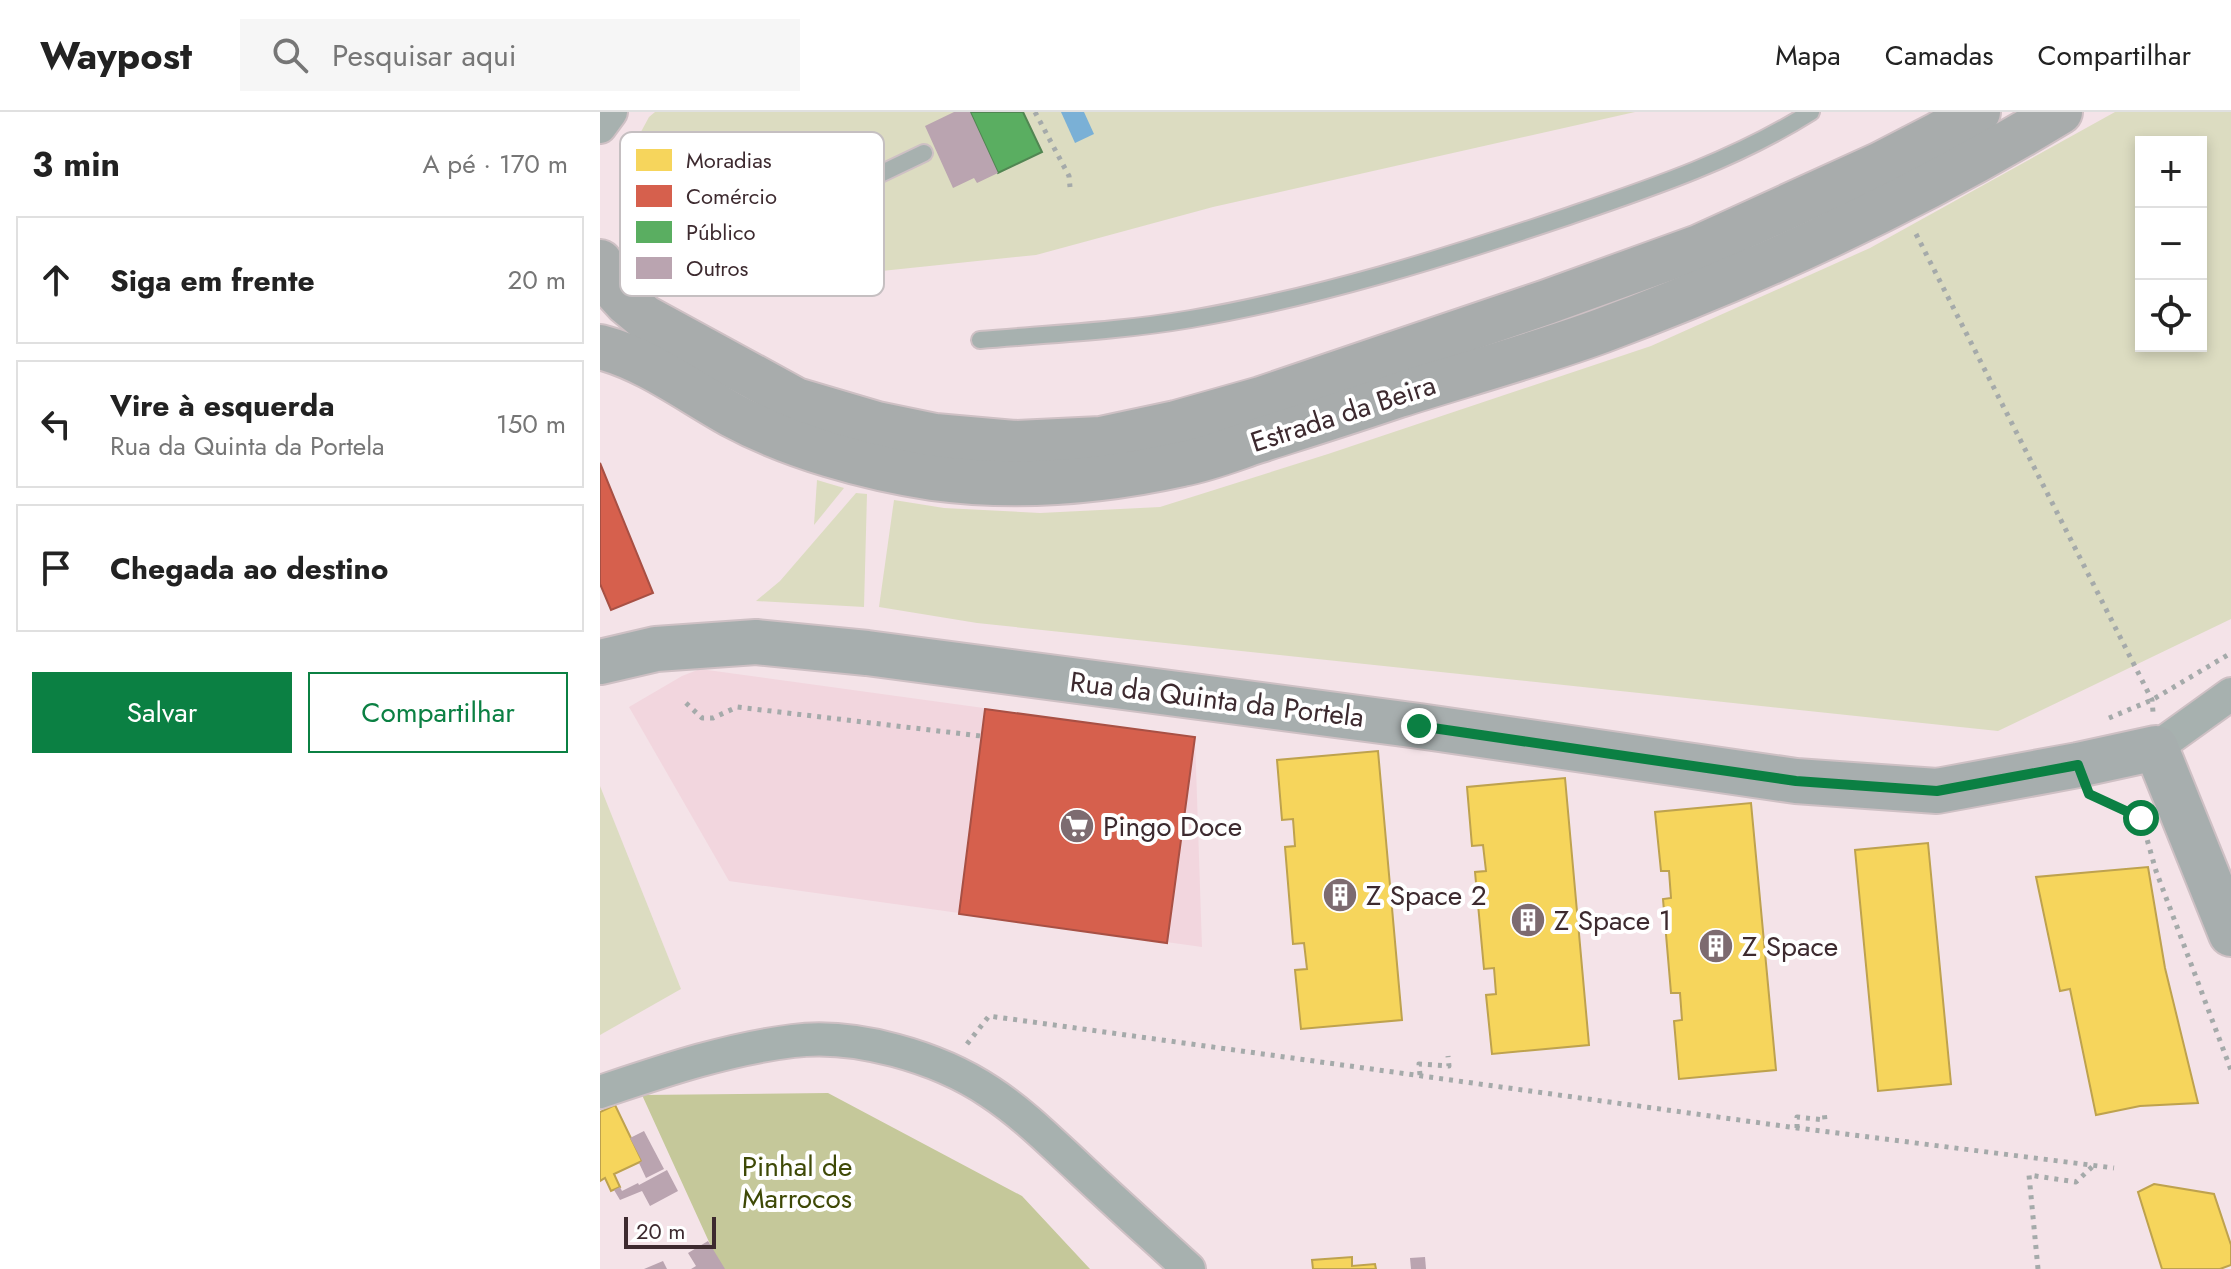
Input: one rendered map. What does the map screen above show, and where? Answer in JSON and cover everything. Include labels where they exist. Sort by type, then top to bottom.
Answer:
[{"type":"main road","name":"Estrada da Beira","points":[[622,296],[644,317],[796,400],[877,424],[935,436],[1014,443],[1101,439],[1176,423],[1261,399],[1699,247],[1881,164],[1978,112]]},
{"type":"main road","name":"Estrada da Beira","points":[[600,347],[623,353],[735,417],[774,435],[870,465],[969,482],[1099,480],[1186,464],[1597,332],[1762,266],[2008,144],[2060,112]]},
{"type":"main road","name":"Estrada da Beira","points":[[600,262],[607,281],[620,294]]},
{"type":"street","points":[[600,128],[611,112]]},
{"type":"street","name":"Rua da Quinta da Portela","points":[[600,662],[656,649],[756,642],[851,651],[1419,726],[1796,781],[1937,791],[2156,748]]},
{"type":"street","points":[[2231,694],[2156,748],[2231,934]]},
{"type":"street","points":[[600,1092],[711,1058],[795,1041],[828,1039],[912,1055],[987,1090],[1026,1119],[1189,1269]]},
{"type":"lane","points":[[980,340],[1119,329],[1190,319],[1353,282],[1551,222],[1681,177],[1760,142],[1811,112]]},
{"type":"lane","points":[[884,172],[924,153]]},
{"type":"path","points":[[1035,112],[1069,176],[1070,187]]},
{"type":"path","points":[[1912,226],[2152,700],[2156,748]]},
{"type":"path","points":[[2096,723],[2152,700],[2231,653]]},
{"type":"path","points":[[686,703],[702,718],[713,718],[737,707],[981,736]]},
{"type":"path","points":[[2078,765],[2089,794],[2141,818],[2156,871],[2231,1070]]},
{"type":"path","points":[[989,1016],[1797,1128],[2114,1168]]},
{"type":"path","points":[[1420,1075],[1419,1064],[1449,1066],[1448,1056]]},
{"type":"path","points":[[1797,1128],[1797,1117],[1825,1120],[1824,1111]]},
{"type":"path","points":[[2038,1269],[2029,1175],[2076,1182],[2093,1166]]},
{"type":"shaded area","points":[[700,669],[1195,737],[1202,947],[729,881],[629,707]]},
{"type":"green space","points":[[655,112],[1635,112],[1213,207],[1036,255],[884,271],[884,132],[641,132]]},
{"type":"green space","points":[[2115,112],[2231,112],[2231,619],[1998,731],[977,623],[879,607],[894,500],[944,508],[1040,513],[1160,507],[1651,346],[1870,248]]},
{"type":"green space","points":[[817,480],[844,488],[814,525]]},
{"type":"green space","points":[[856,493],[867,494],[864,607],[756,601],[780,581]]},
{"type":"green space","points":[[600,786],[681,989],[600,1035]]},
{"type":"green space","name":"Pinhal de Marrocos","points":[[828,1093],[1022,1196],[1090,1269],[719,1269],[642,1095]]},
{"type":"water","points":[[1061,112],[1084,112],[1094,134],[1075,143]]},
{"type":"building: Moradias","name":"Z Space 2","points":[[1378,751],[1402,1020],[1301,1029],[1295,970],[1307,969],[1304,943],[1293,944],[1285,847],[1295,846],[1293,819],[1282,820],[1277,760]]},
{"type":"building: Moradias","name":"Z Space 1","points":[[1565,778],[1589,1045],[1492,1054],[1486,995],[1496,994],[1494,968],[1484,969],[1475,872],[1486,871],[1483,845],[1472,846],[1467,787]]},
{"type":"building: Moradias","name":"Z Space","points":[[1751,803],[1776,1070],[1679,1079],[1674,1021],[1682,1020],[1680,993],[1671,993],[1663,899],[1671,898],[1669,871],[1661,871],[1655,812]]},
{"type":"building: Moradias","points":[[1928,843],[1951,1084],[1878,1091],[1855,850]]},
{"type":"building: Moradias","points":[[2148,867],[2165,968],[2198,1103],[2140,1106],[2096,1115],[2070,989],[2060,991],[2036,877]]},
{"type":"building: Moradias","points":[[615,1105],[642,1161],[614,1174],[620,1187],[611,1191],[605,1178],[600,1181],[600,1112]]},
{"type":"building: Moradias","points":[[2154,1184],[2214,1194],[2231,1245],[2231,1265],[2220,1269],[2162,1269],[2138,1192]]},
{"type":"building: Moradias","points":[[1352,1257],[1352,1266],[1375,1264],[1376,1269],[1313,1269],[1312,1260]]},
{"type":"building: Comércio","points":[[600,463],[653,593],[611,610],[600,584]]},
{"type":"building: Comércio","name":"Pingo Doce","points":[[985,709],[1195,737],[1167,943],[959,914]]},
{"type":"building: Público","points":[[970,112],[1023,112],[1042,152],[998,173]]},
{"type":"building: Outros","points":[[954,112],[970,112],[998,173],[977,183],[974,178],[953,188],[925,126]]},
{"type":"building: Outros","points":[[644,1131],[664,1169],[646,1178],[639,1163],[642,1161],[630,1138]]},
{"type":"building: Outros","points":[[667,1170],[678,1191],[650,1206],[642,1191],[620,1200],[614,1190],[620,1187],[622,1191],[639,1185]]},
{"type":"building: Outros","points":[[708,1241],[725,1269],[691,1269],[696,1266],[688,1253]]},
{"type":"building: Outros","points":[[1425,1257],[1426,1269],[1411,1269],[1410,1258]]},
{"type":"building: Outros","points":[[663,1261],[667,1269],[644,1269]]},
{"type":"place","name":"Pingo Doce","points":[[1077,826]]},
{"type":"place","name":"Z Space 2","points":[[1340,895]]},
{"type":"place","name":"Z Space 1","points":[[1528,920]]},
{"type":"place","name":"Z Space","points":[[1716,946]]},
{"type":"route","points":[[1419,726],[1796,781],[1937,791],[2078,765],[2089,794],[2141,818]]}]
